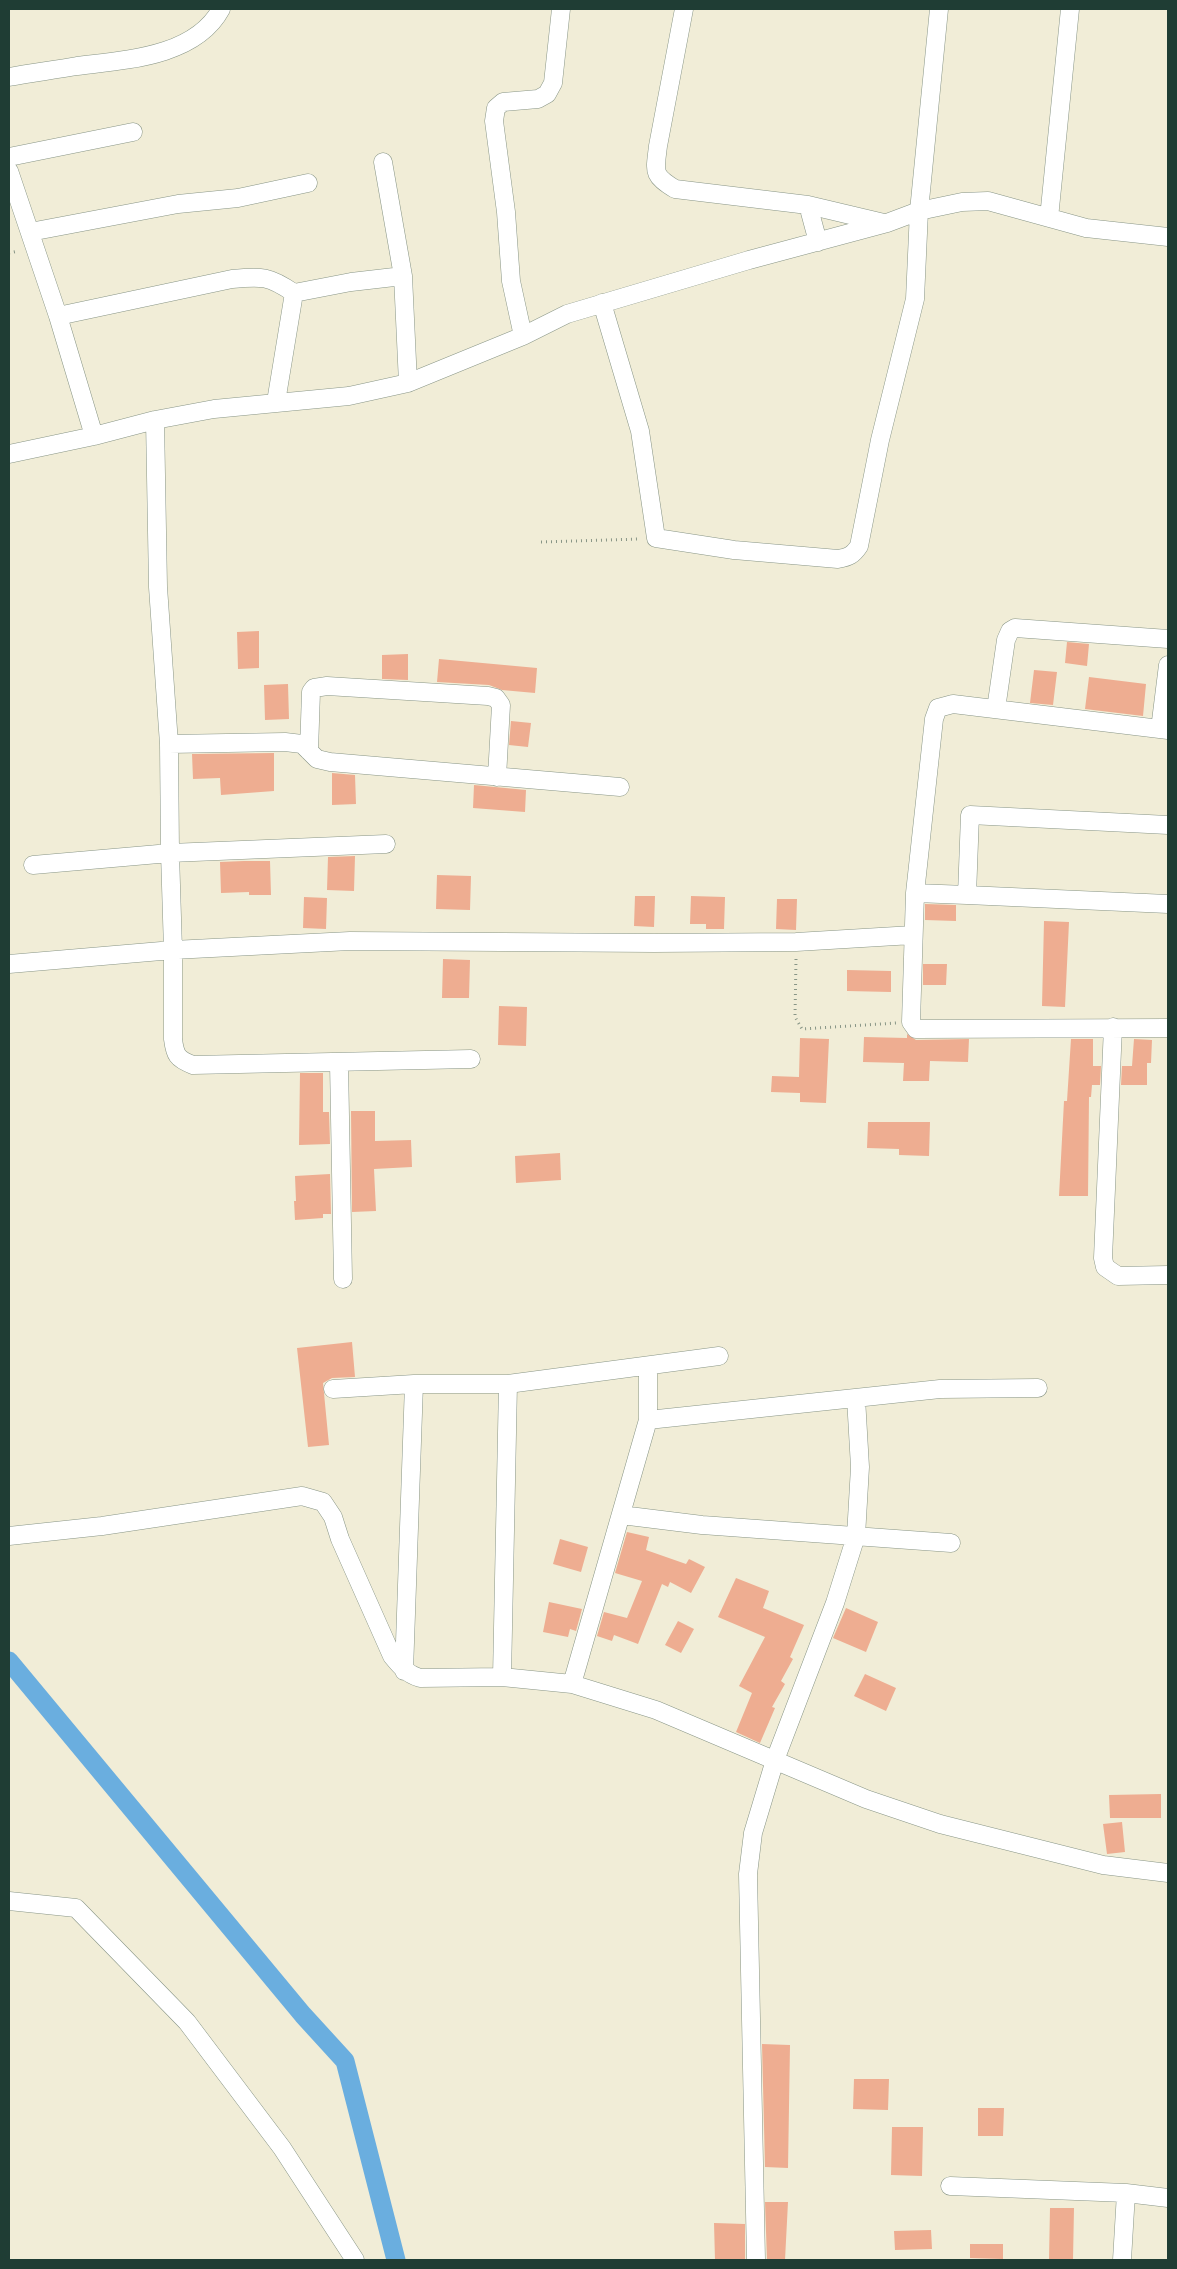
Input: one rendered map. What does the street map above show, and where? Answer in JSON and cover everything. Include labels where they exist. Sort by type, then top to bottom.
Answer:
[{"type":"street","points":[[9,77],[138,58],[179,45],[216,18],[221,9]]},
{"type":"street","points":[[523,336],[512,281],[506,212],[494,121],[496,108],[503,102],[538,99],[547,94],[553,83],[561,9]]},
{"type":"street","points":[[684,9],[658,146],[655,168],[660,180],[675,189],[808,205],[887,223]]},
{"type":"street","points":[[602,303],[640,431],[656,538],[734,550],[838,559],[855,553],[859,546],[880,440],[915,299],[919,211],[939,9]]},
{"type":"street","points":[[1049,218],[1070,9]]},
{"type":"street","points":[[9,157],[133,132]]},
{"type":"street","points":[[383,162],[403,276],[408,383]]},
{"type":"street","points":[[9,171],[58,316],[94,436]]},
{"type":"street","points":[[30,232],[178,204],[238,198],[308,183]]},
{"type":"street","points":[[9,454],[94,436],[154,420],[214,409],[349,396],[408,383],[523,336],[567,314],[887,223],[919,211],[962,202],[988,201],[1086,228],[1168,236]]},
{"type":"street","points":[[808,205],[818,242]]},
{"type":"street","points":[[58,316],[232,279],[261,276],[278,282],[294,293],[351,282],[403,276]]},
{"type":"street","points":[[276,402],[294,293]]},
{"type":"street","points":[[154,420],[158,587],[169,744],[173,1039],[175,1052],[181,1061],[193,1065],[471,1059]]},
{"type":"street","points":[[996,709],[1006,640],[1010,631],[1015,628],[1168,639]]},
{"type":"street","points":[[1168,665],[1164,729],[953,704],[938,708],[934,719],[915,893],[912,1022],[916,1029],[1168,1028]]},
{"type":"street","points":[[309,751],[311,692],[314,688],[327,686],[488,696],[496,698],[500,705],[497,777]]},
{"type":"street","points":[[169,744],[285,742],[302,744],[317,759],[330,762],[620,787]]},
{"type":"street","points":[[967,895],[970,815],[1168,825]]},
{"type":"street","points":[[33,865],[170,853],[386,844]]},
{"type":"street","points":[[915,893],[1168,904]]},
{"type":"street","points":[[9,964],[173,950],[350,941],[796,942],[913,935]]},
{"type":"street","points":[[1113,1027],[1103,1258],[1105,1267],[1118,1276],[1168,1275]]},
{"type":"street","points":[[339,1063],[343,1280]]},
{"type":"street","points":[[333,1389],[414,1384],[508,1384],[648,1367],[719,1356]]},
{"type":"street","points":[[572,1684],[648,1420],[648,1367]]},
{"type":"street","points":[[404,1671],[414,1384]]},
{"type":"street","points":[[502,1677],[508,1384]]},
{"type":"street","points":[[648,1420],[940,1389],[1038,1388]]},
{"type":"street","points":[[756,2260],[748,1874],[753,1833],[774,1760],[835,1603],[856,1536],[860,1467],[856,1398]]},
{"type":"street","points":[[9,1536],[102,1526],[302,1496],[322,1502],[333,1517],[340,1539],[392,1656],[404,1671],[420,1678],[502,1677],[572,1684],[656,1710],[866,1799],[940,1824],[1103,1865],[1168,1873]]},
{"type":"street","points":[[621,1515],[702,1525],[951,1543]]},
{"type":"street","points":[[9,1901],[76,1908],[187,2022],[282,2148],[355,2260]]},
{"type":"street","points":[[950,2186],[1126,2193],[1168,2198]]},
{"type":"street","points":[[1122,2260],[1126,2193]]},
{"type":"path","points":[[541,542],[656,538]]},
{"type":"path","points":[[796,942],[795,1017],[802,1029],[912,1022]]},
{"type":"building","points":[[259,631],[259,668],[238,669],[237,632]]},
{"type":"building","points":[[1067,642],[1089,644],[1087,666],[1065,663]]},
{"type":"building","points":[[408,654],[408,680],[382,679],[382,655]]},
{"type":"building","points":[[439,659],[537,668],[535,693],[502,690],[489,685],[437,682]]},
{"type":"building","points":[[1034,670],[1057,672],[1053,705],[1030,703]]},
{"type":"building","points":[[1089,677],[1146,684],[1143,716],[1085,709]]},
{"type":"building","points":[[288,684],[289,719],[265,720],[264,685]]},
{"type":"building","points":[[511,721],[531,723],[528,747],[509,745]]},
{"type":"building","points":[[274,753],[274,791],[221,795],[220,778],[193,779],[192,754]]},
{"type":"building","points":[[332,773],[355,775],[356,804],[332,805]]},
{"type":"building","points":[[474,785],[526,790],[525,812],[473,808]]},
{"type":"building","points":[[355,856],[354,891],[327,890],[328,857]]},
{"type":"building","points":[[270,861],[271,895],[249,895],[249,892],[221,893],[220,862]]},
{"type":"building","points":[[437,875],[471,876],[470,910],[436,909]]},
{"type":"building","points":[[635,896],[655,896],[654,927],[634,926]]},
{"type":"building","points":[[691,896],[725,897],[724,929],[706,929],[706,924],[690,924]]},
{"type":"building","points":[[304,897],[327,898],[326,929],[303,928]]},
{"type":"building","points":[[777,899],[797,899],[796,930],[776,929]]},
{"type":"building","points":[[925,904],[956,905],[956,921],[925,920]]},
{"type":"building","points":[[1044,921],[1069,922],[1065,1007],[1042,1006]]},
{"type":"building","points":[[443,959],[470,960],[469,998],[442,998]]},
{"type":"building","points":[[923,964],[947,964],[946,985],[923,985]]},
{"type":"building","points":[[847,970],[891,971],[891,992],[847,991]]},
{"type":"building","points":[[499,1006],[527,1007],[526,1046],[498,1045]]},
{"type":"building","points":[[907,1034],[916,1040],[969,1039],[968,1062],[930,1061],[929,1081],[903,1081],[904,1063],[863,1062],[864,1037],[907,1038]]},
{"type":"building","points":[[800,1038],[829,1039],[826,1103],[800,1102],[800,1093],[771,1092],[772,1076],[799,1077]]},
{"type":"building","points":[[1071,1039],[1093,1039],[1093,1066],[1101,1066],[1100,1085],[1092,1085],[1091,1097],[1089,1097],[1088,1196],[1059,1196],[1064,1101],[1067,1101]]},
{"type":"building","points":[[1134,1039],[1152,1040],[1151,1063],[1147,1063],[1147,1085],[1121,1085],[1122,1066],[1132,1066]]},
{"type":"building","points":[[300,1073],[323,1073],[323,1112],[329,1112],[330,1144],[299,1145]]},
{"type":"building","points":[[351,1111],[375,1111],[375,1141],[411,1140],[412,1167],[374,1169],[376,1211],[352,1212]]},
{"type":"building","points":[[868,1122],[930,1122],[929,1156],[899,1155],[899,1149],[867,1148]]},
{"type":"building","points":[[560,1153],[561,1180],[516,1183],[515,1156]]},
{"type":"building","points":[[330,1174],[331,1214],[323,1214],[323,1218],[295,1220],[295,1176]]},
{"type":"building","points":[[352,1342],[355,1377],[332,1378],[323,1383],[329,1445],[308,1447],[297,1348]]},
{"type":"building","points":[[627,1532],[649,1537],[646,1550],[686,1564],[689,1559],[705,1567],[691,1593],[670,1582],[668,1587],[662,1584],[638,1644],[614,1635],[612,1641],[597,1636],[604,1612],[627,1618],[642,1581],[615,1573]]},
{"type":"building","points":[[560,1539],[588,1547],[581,1572],[553,1564]]},
{"type":"building","points":[[736,1578],[769,1591],[763,1608],[804,1625],[790,1657],[793,1659],[781,1681],[785,1684],[772,1707],[775,1708],[760,1743],[736,1732],[752,1693],[739,1686],[765,1637],[718,1617]]},
{"type":"building","points":[[549,1602],[582,1609],[576,1631],[570,1629],[568,1637],[543,1632]]},
{"type":"building","points":[[846,1608],[878,1622],[866,1652],[833,1638]]},
{"type":"building","points":[[678,1621],[694,1629],[681,1653],[665,1645]]},
{"type":"building","points":[[865,1674],[896,1688],[886,1711],[854,1696]]},
{"type":"building","points":[[1161,1794],[1161,1818],[1110,1818],[1109,1795]]},
{"type":"building","points":[[1122,1822],[1125,1852],[1107,1854],[1103,1824]]},
{"type":"building","points":[[762,2044],[790,2045],[788,2168],[765,2167]]},
{"type":"building","points":[[854,2079],[889,2079],[888,2110],[853,2109]]},
{"type":"building","points":[[978,2108],[1004,2108],[1003,2136],[978,2136]]},
{"type":"building","points":[[892,2127],[923,2127],[922,2176],[891,2175]]},
{"type":"building","points":[[765,2202],[788,2202],[785,2260],[767,2260]]},
{"type":"building","points":[[1050,2208],[1074,2208],[1073,2260],[1049,2260]]},
{"type":"building","points":[[714,2223],[745,2224],[745,2260],[715,2260]]},
{"type":"building","points":[[931,2230],[932,2249],[895,2250],[894,2231]]},
{"type":"building","points":[[970,2244],[1003,2244],[1003,2259],[970,2258]]},
{"type":"waterway","points":[[9,1661],[303,2015],[345,2061],[396,2260]]}]
